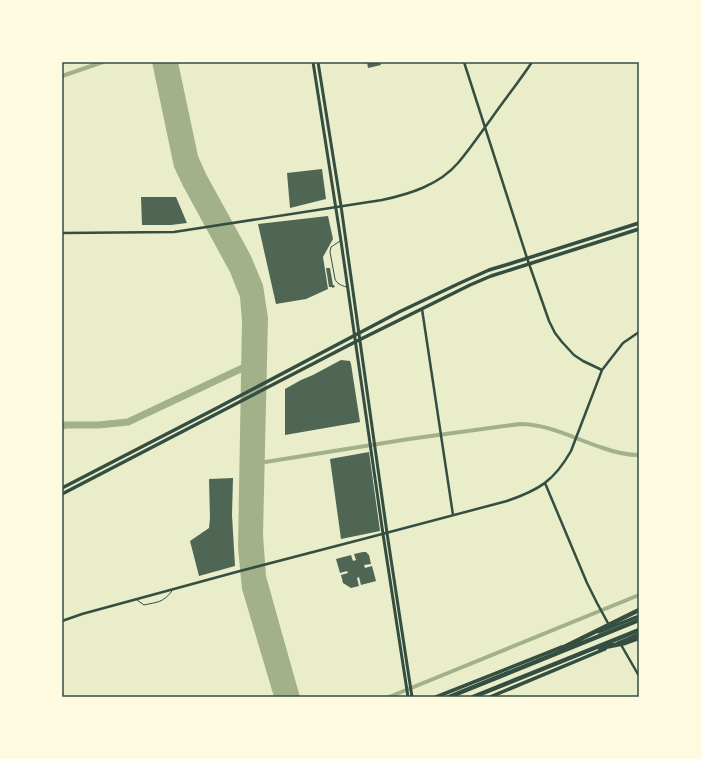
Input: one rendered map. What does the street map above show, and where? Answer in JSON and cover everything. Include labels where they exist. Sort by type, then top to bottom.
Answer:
[{"type":"highway","points":[[544,658],[639,610]]},
{"type":"highway","points":[[450,697],[639,620]]},
{"type":"highway","points":[[474,697],[639,630]]},
{"type":"highway","points":[[589,650],[625,643],[639,638]]},
{"type":"main road","points":[[62,488],[399,312],[460,283],[489,270],[639,223]]},
{"type":"main road","points":[[62,494],[355,342],[470,285],[491,276],[639,229]]},
{"type":"main road","points":[[436,697],[639,616]]},
{"type":"main road","points":[[490,697],[639,634]]},
{"type":"street","points":[[313,62],[410,697]]},
{"type":"street","points":[[318,62],[341,206],[360,340],[371,435]]},
{"type":"street","points":[[464,62],[548,321],[555,333],[574,355],[602,370]]},
{"type":"street","points":[[62,233],[174,232],[400,196],[427,186],[448,173],[457,164],[485,128],[532,62]]},
{"type":"street","points":[[422,309],[453,515]]},
{"type":"street","points":[[62,621],[173,589],[507,501],[535,490],[545,484],[562,465],[579,430],[602,370],[623,343],[639,332]]},
{"type":"street","points":[[545,484],[587,582],[605,618],[614,632]]},
{"type":"street","points":[[617,637],[639,676]]},
{"type":"lane","points":[[341,241],[331,248],[330,252],[336,282],[348,288]]},
{"type":"lane","points":[[136,600],[144,605],[161,601],[167,598],[173,589]]},
{"type":"shaded area","points":[[152,62],[178,62],[198,156],[206,174],[250,254],[263,285],[268,318],[263,535],[266,576],[300,697],[274,697],[242,589],[238,548],[242,321],[240,297],[230,272],[174,167]]},
{"type":"building","points":[[367,62],[380,62],[381,65],[368,68]]},
{"type":"building","points":[[322,169],[326,199],[290,208],[287,173]]},
{"type":"building","points":[[141,197],[176,197],[187,223],[171,225],[142,225]]},
{"type":"building","points":[[328,216],[333,239],[323,257],[328,289],[306,299],[276,304],[258,224]]},
{"type":"building","points":[[326,268],[330,268],[333,285],[335,287],[329,287]]},
{"type":"building","points":[[341,360],[350,361],[351,364],[360,422],[285,435],[285,389]]},
{"type":"building","points":[[369,452],[380,531],[341,539],[330,459]]},
{"type":"building","points":[[233,478],[232,515],[235,566],[199,576],[190,541],[209,528],[209,479]]},
{"type":"building","points":[[366,552],[369,555],[371,564],[364,565],[365,568],[372,566],[376,581],[361,585],[359,577],[357,578],[359,586],[351,588],[343,583],[341,575],[348,573],[347,571],[340,573],[336,559],[351,555],[353,561],[356,560],[354,554]]},
{"type":"waterway","points":[[62,76],[103,62]]},
{"type":"waterway","points":[[62,426],[128,422],[249,365]]},
{"type":"waterway","points":[[259,463],[409,439],[520,424],[541,426],[612,451],[639,455]]},
{"type":"waterway","points":[[389,697],[639,595]]}]
